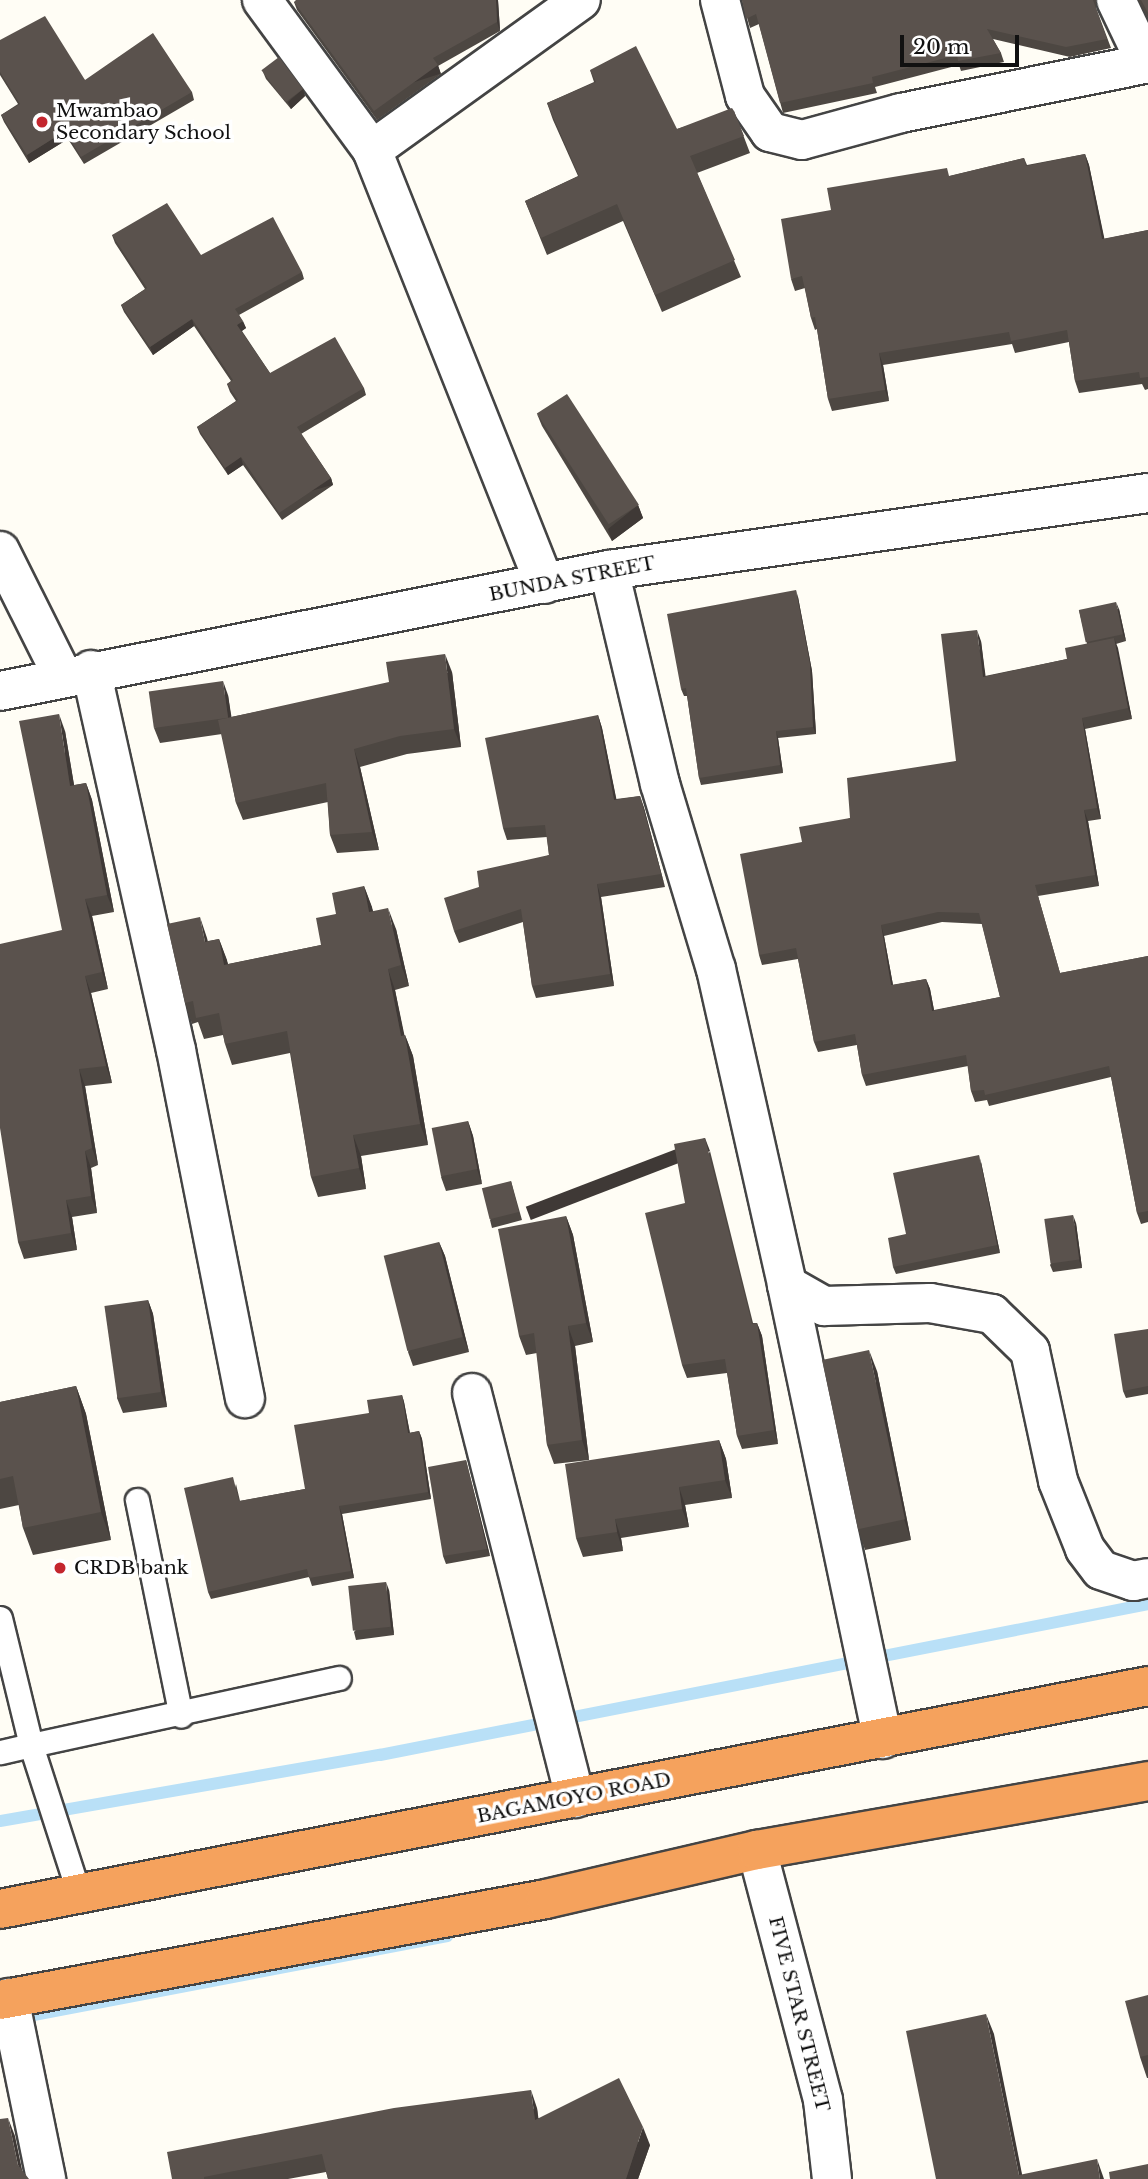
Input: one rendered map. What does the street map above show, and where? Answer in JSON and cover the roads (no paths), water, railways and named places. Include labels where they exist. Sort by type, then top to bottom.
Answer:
[{"type":"highway","name":"BAGAMOYO ROAD","points":[[0,1909],[1148,1686]]},
{"type":"highway","points":[[5,1999],[546,1899],[757,1850],[1148,1781]]},
{"type":"street","points":[[262,0],[372,150],[545,584]]},
{"type":"street","points":[[372,150],[581,0]]},
{"type":"street","points":[[720,0],[745,96],[770,132],[802,141],[901,113],[1147,63],[1116,0]]},
{"type":"street","name":"BUNDA STREET","points":[[0,691],[76,673],[609,570],[1148,493]]},
{"type":"street","points":[[0,551],[76,673],[176,1050],[244,1398]]},
{"type":"street","points":[[609,570],[660,784],[716,969],[787,1285],[883,1739]]},
{"type":"street","points":[[787,1285],[824,1306],[930,1303],[992,1314],[1030,1351],[1058,1482],[1085,1549],[1101,1570],[1133,1581],[1148,1578]]},
{"type":"street","points":[[472,1393],[575,1798]]},
{"type":"street","name":"FIVE STAR STREET","points":[[757,1850],[823,2100],[832,2179]]},
{"type":"street","points":[[5,1999],[46,2179]]},
{"type":"lane","points":[[137,1500],[181,1716]]},
{"type":"lane","points":[[0,1618],[31,1745],[79,1894]]},
{"type":"lane","points":[[0,1752],[181,1716],[339,1678]]},
{"type":"waterway","points":[[0,1821],[380,1755],[1148,1604]]},
{"type":"waterway","points":[[18,2018],[447,1936]]},
{"type":"place","name":"Mwambao Secondary School","points":[[42,122]]},
{"type":"place","name":"CRDB bank","points":[[60,1568]]}]
